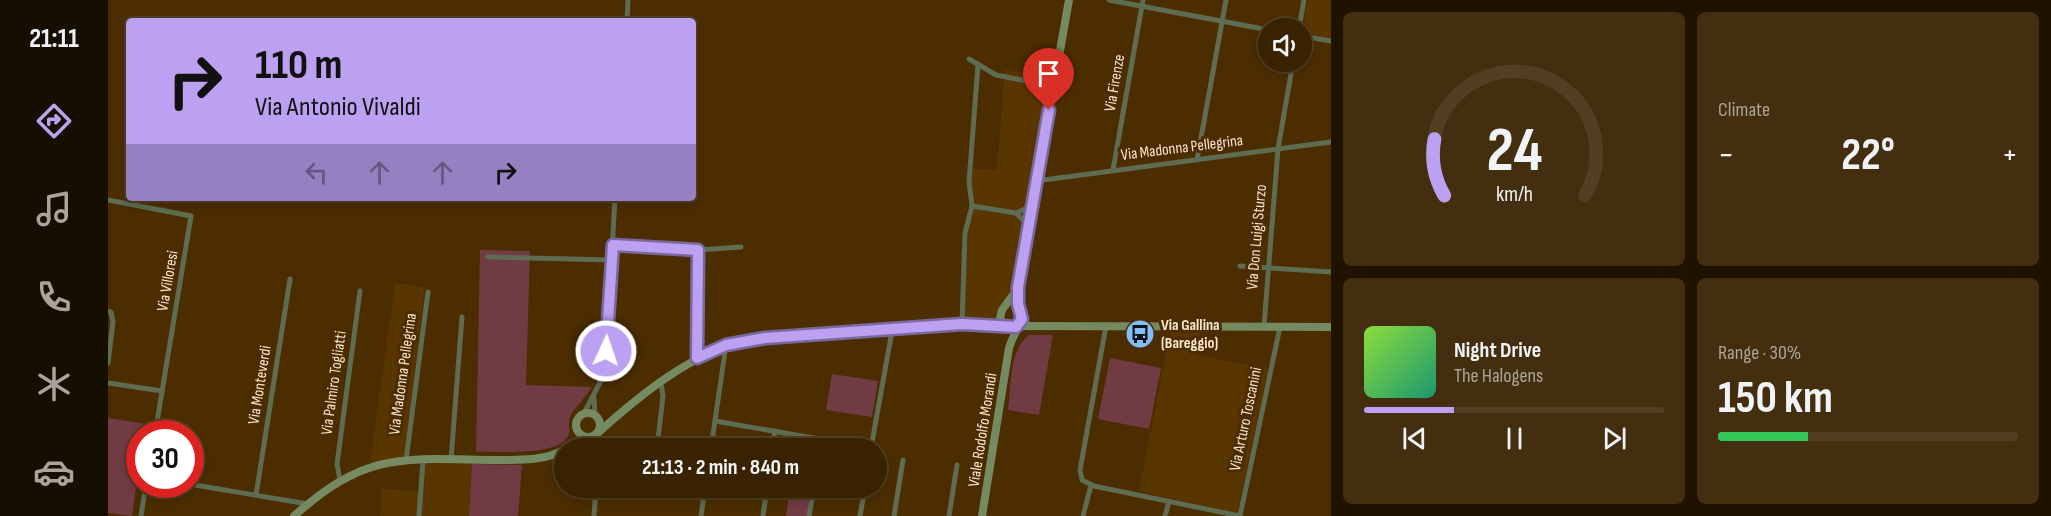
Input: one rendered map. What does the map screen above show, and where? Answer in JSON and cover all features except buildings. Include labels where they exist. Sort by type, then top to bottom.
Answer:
[{"type":"street","points":[[627,18],[628,0]]},
{"type":"street","points":[[1017,326],[1022,319],[1018,287],[1069,0]]},
{"type":"street","points":[[1109,0],[1142,3],[1258,28]]},
{"type":"street","points":[[1197,160],[1226,0]]},
{"type":"street","points":[[1301,18],[1304,0]]},
{"type":"street","name":"Via Firenze","points":[[1113,170],[1142,3]]},
{"type":"street","points":[[1312,38],[1331,41]]},
{"type":"street","points":[[969,59],[1005,78],[1053,86]]},
{"type":"street","points":[[962,324],[965,233],[972,206],[969,182],[978,65]]},
{"type":"street","name":"Via Don Luigi Sturzo","points":[[1264,326],[1278,149],[1291,72]]},
{"type":"street","name":"Via Madonna Pellegrina","points":[[1036,181],[1331,142]]},
{"type":"street","name":"Via Villoresi","points":[[108,200],[191,216],[157,420]]},
{"type":"street","points":[[573,438],[577,431],[576,421],[584,413],[605,373],[615,201]]},
{"type":"street","points":[[972,206],[1016,213],[1032,206]]},
{"type":"street","points":[[1016,213],[1028,225]]},
{"type":"street","points":[[613,245],[698,250],[741,247]]},
{"type":"street","points":[[697,358],[698,250]]},
{"type":"street","points":[[488,257],[612,260]]},
{"type":"street","points":[[1240,266],[1331,272]]},
{"type":"street","name":"Via Monteverdi","points":[[256,495],[290,279]]},
{"type":"street","points":[[1018,287],[1000,314],[1005,326],[1331,327]]},
{"type":"street","name":"Via Palmiro Togliatti","points":[[340,480],[337,464],[360,291]]},
{"type":"street","name":"Via Madonna Pellegrina","points":[[406,460],[428,292]]},
{"type":"street","points":[[1006,306],[1014,306],[1028,320],[1041,327]]},
{"type":"street","points":[[108,363],[110,311]]},
{"type":"street","name":"Via Madonna Pellegrina","points":[[984,323],[994,320],[1000,314]]},
{"type":"street","points":[[451,460],[462,317]]},
{"type":"street","name":"Via Madonna Pellegrina","points":[[587,438],[697,358],[726,345],[765,338],[891,331],[962,324],[984,323],[1005,326]]},
{"type":"street","name":"Viale Rodolfo Morandi","points":[[1005,326],[1009,348]]},
{"type":"street","name":"Viale Rodolfo Morandi","points":[[982,516],[1009,348],[1017,326]]},
{"type":"street","points":[[1106,326],[1080,470],[1082,480],[1091,485],[1239,516]]},
{"type":"street","name":"Via Arturo Toscanini","points":[[1239,516],[1280,327]]},
{"type":"street","points":[[873,438],[891,331]]},
{"type":"street","points":[[712,438],[726,345]]},
{"type":"street","points":[[108,383],[162,391]]},
{"type":"street","points":[[658,438],[663,396],[660,383]]},
{"type":"street","points":[[593,435],[600,423],[596,416],[595,393]]},
{"type":"street","points":[[584,413],[596,416],[617,416]]},
{"type":"street","points":[[715,421],[808,438]]},
{"type":"street","points":[[577,431],[593,435]]},
{"type":"street","points":[[774,438],[775,431]]},
{"type":"street","name":"Via Madonna Pellegrina","points":[[294,516],[340,480],[374,465],[406,460],[528,459],[554,455]]},
{"type":"street","points":[[419,516],[423,460]]},
{"type":"street","points":[[894,516],[903,460]]},
{"type":"street","points":[[949,516],[957,465]]},
{"type":"street","points":[[1083,516],[1091,485]]},
{"type":"street","points":[[204,486],[308,504]]},
{"type":"street","points":[[141,516],[144,498]]},
{"type":"street","points":[[594,516],[595,498]]},
{"type":"street","points":[[701,516],[704,498]]},
{"type":"street","points":[[763,516],[766,498]]},
{"type":"street","points":[[809,516],[812,498]]},
{"type":"street","points":[[860,516],[863,498]]},
{"type":"street","points":[[1165,516],[1168,502]]},
{"type":"shaded area","points":[[1308,0],[1331,0],[1331,39],[1312,35],[1312,18],[1305,18]]},
{"type":"shaded area","points":[[1005,70],[1053,78],[1017,287],[995,318],[984,322],[964,322],[971,169],[997,170]]},
{"type":"shaded area","points":[[480,250],[530,251],[526,385],[592,387],[569,420],[568,437],[554,438],[554,446],[537,450],[476,452]]},
{"type":"shaded area","points":[[395,283],[425,287],[404,458],[370,463]]},
{"type":"shaded area","points":[[1171,329],[1201,329],[1195,355],[1268,368],[1237,513],[1139,491]]},
{"type":"shaded area","points":[[1029,335],[1053,335],[1039,415],[1008,410],[1014,359],[1022,341]]},
{"type":"shaded area","points":[[1110,358],[1161,368],[1149,429],[1098,419]]},
{"type":"shaded area","points":[[832,374],[878,381],[872,417],[826,410]]},
{"type":"shaded area","points":[[108,418],[126,421],[126,498],[135,498],[132,516],[108,513]]},
{"type":"shaded area","points":[[422,461],[472,461],[469,516],[380,516],[382,489],[419,491]]},
{"type":"shaded area","points":[[472,464],[522,465],[518,516],[469,516]]},
{"type":"shaded area","points":[[789,498],[810,498],[807,516],[786,516]]},
{"type":"place","name":"Via Gallina (Bareggio)","points":[[1140,334]]},
{"type":"route","points":[[606,351],[613,245],[698,250],[697,358],[726,345],[765,338],[984,323],[1009,328],[1016,327],[1022,319],[1022,312],[1018,304],[1018,287],[1049,110]]}]
